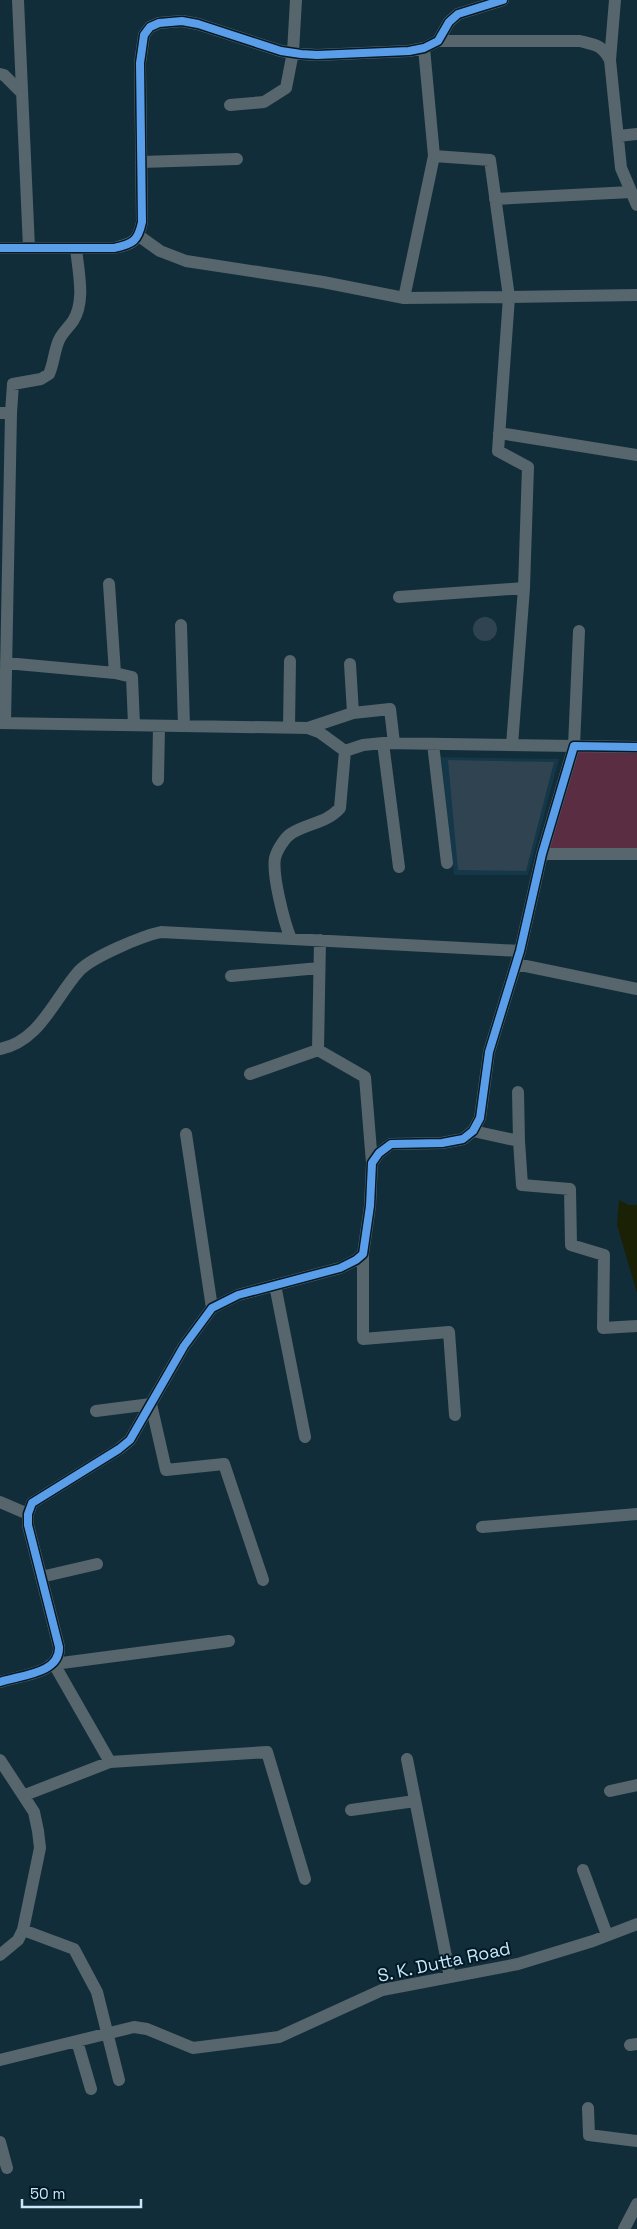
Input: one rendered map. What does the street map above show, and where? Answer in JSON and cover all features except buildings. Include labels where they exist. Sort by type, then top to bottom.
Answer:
[{"type":"street","points":[[18,0],[29,248]]},
{"type":"street","points":[[230,105],[264,102],[286,88],[293,52],[296,0]]},
{"type":"street","points":[[438,41],[450,22],[458,14],[503,0]]},
{"type":"street","points":[[615,0],[610,60],[621,168],[637,205]]},
{"type":"street","points":[[0,248],[114,248],[128,246],[139,236],[142,222],[140,63],[144,35],[150,27],[171,20],[198,24],[281,51],[318,55],[409,51],[424,48],[438,41],[580,41],[594,44],[604,49],[610,60]]},
{"type":"street","points":[[404,298],[434,156],[424,48]]},
{"type":"street","points":[[0,74],[4,75],[22,93]]},
{"type":"street","points":[[618,136],[637,134]]},
{"type":"street","points":[[434,156],[490,160],[509,296],[498,451],[528,467],[524,588],[512,745]]},
{"type":"street","points":[[141,162],[237,159]]},
{"type":"street","points":[[495,199],[631,192]]},
{"type":"street","points":[[139,236],[160,251],[186,261],[323,282],[404,298],[637,295]]},
{"type":"street","points":[[76,248],[80,294],[78,310],[58,342],[49,374],[41,379],[13,384],[6,413],[6,662],[2,723],[308,728],[353,714],[390,709],[388,743],[400,867]]},
{"type":"street","points":[[499,433],[637,455]]},
{"type":"street","points":[[109,584],[115,673]]},
{"type":"street","points":[[399,597],[524,588]]},
{"type":"street","points":[[182,625],[184,726]]},
{"type":"street","points":[[372,1163],[379,1152],[391,1144],[442,1143],[463,1140],[473,1131],[480,1118],[488,1052],[520,951],[542,854],[574,746],[579,631]]},
{"type":"street","points":[[289,728],[290,661]]},
{"type":"street","points":[[6,662],[115,673],[132,677],[134,726]]},
{"type":"street","points":[[350,664],[353,714]]},
{"type":"street","points":[[158,780],[159,726]]},
{"type":"street","points":[[308,728],[319,732],[345,751]]},
{"type":"street","points":[[345,751],[363,745],[388,743],[637,747]]},
{"type":"street","points":[[433,744],[447,864]]},
{"type":"street","points":[[291,939],[284,922],[275,859],[283,842],[291,833],[325,820],[340,808],[345,751]]},
{"type":"street","points":[[542,854],[637,854]]},
{"type":"street","points":[[0,1050],[25,1040],[41,1023],[80,970],[94,960],[149,934],[161,932],[520,951]]},
{"type":"street","points":[[318,1050],[320,940]]},
{"type":"street","points":[[516,964],[637,989]]},
{"type":"street","points":[[231,976],[320,968]]},
{"type":"street","points":[[250,1074],[318,1050],[366,1077],[372,1163],[370,1206],[363,1254],[363,1339],[449,1332],[455,1415]]},
{"type":"street","points":[[518,1092],[522,1185],[570,1189],[571,1245],[604,1255],[603,1328],[637,1326]]},
{"type":"street","points":[[473,1131],[519,1141]]},
{"type":"street","points":[[186,1134],[212,1308]]},
{"type":"street","points":[[54,1664],[59,1656],[59,1647],[28,1525],[28,1514],[32,1503],[119,1449],[130,1440],[184,1346],[212,1308],[238,1295],[340,1268],[363,1254]]},
{"type":"street","points":[[275,1285],[305,1437]]},
{"type":"street","points":[[96,1410],[150,1404]]},
{"type":"street","points":[[150,1404],[166,1470],[224,1464],[263,1580]]},
{"type":"street","points":[[0,1502],[28,1514]]},
{"type":"street","points":[[482,1526],[637,1514]]},
{"type":"street","points":[[41,1577],[97,1564]]},
{"type":"street","points":[[0,1682],[46,1669],[54,1664],[229,1641]]},
{"type":"street","points":[[54,1664],[110,1762]]},
{"type":"street","points":[[25,1795],[110,1762],[268,1752],[305,1880]]},
{"type":"street","points":[[407,1759],[450,1977]]},
{"type":"street","points":[[0,1760],[25,1795],[34,1812],[40,1848],[23,1930],[18,1940],[0,1955]]},
{"type":"street","points":[[610,1790],[637,1785]]},
{"type":"street","points":[[351,1810],[415,1801]]},
{"type":"street","points":[[583,1870],[607,1935]]},
{"type":"street","name":"S. K. Dutta Road","points":[[0,2060],[134,2027],[147,2029],[193,2048],[280,2037],[382,1990],[518,1964],[637,1924]]},
{"type":"street","points":[[23,1930],[74,1949],[97,1992],[119,2080]]},
{"type":"street","points":[[77,2041],[91,2089]]},
{"type":"street","points":[[588,2108],[588,2135],[637,2141]]},
{"type":"street","points":[[0,2142],[7,2168]]},
{"type":"street","points":[[624,2229],[637,2204]]},
{"type":"shaded area","points":[[574,746],[637,748],[637,854],[543,854]]},
{"type":"shaded area","points":[[441,757],[559,759],[528,875],[454,875]]},
{"type":"shaded area","points":[[619,1200],[629,1205],[637,1205],[637,1293],[617,1225]]},
{"type":"cycle path","points":[[0,248],[114,248],[134,241],[139,234],[142,222],[140,63],[144,35],[150,27],[159,23],[182,21],[198,24],[281,51],[301,54],[409,51],[424,48],[438,41],[449,22],[458,14],[503,0]]},
{"type":"cycle path","points":[[0,1682],[46,1668],[58,1656],[59,1647],[28,1525],[28,1514],[32,1503],[119,1449],[130,1440],[184,1346],[212,1308],[238,1295],[340,1268],[363,1254],[370,1206],[372,1163],[379,1153],[391,1144],[442,1143],[463,1139],[473,1131],[480,1118],[489,1052],[520,951],[542,854],[574,746],[637,747]]}]
